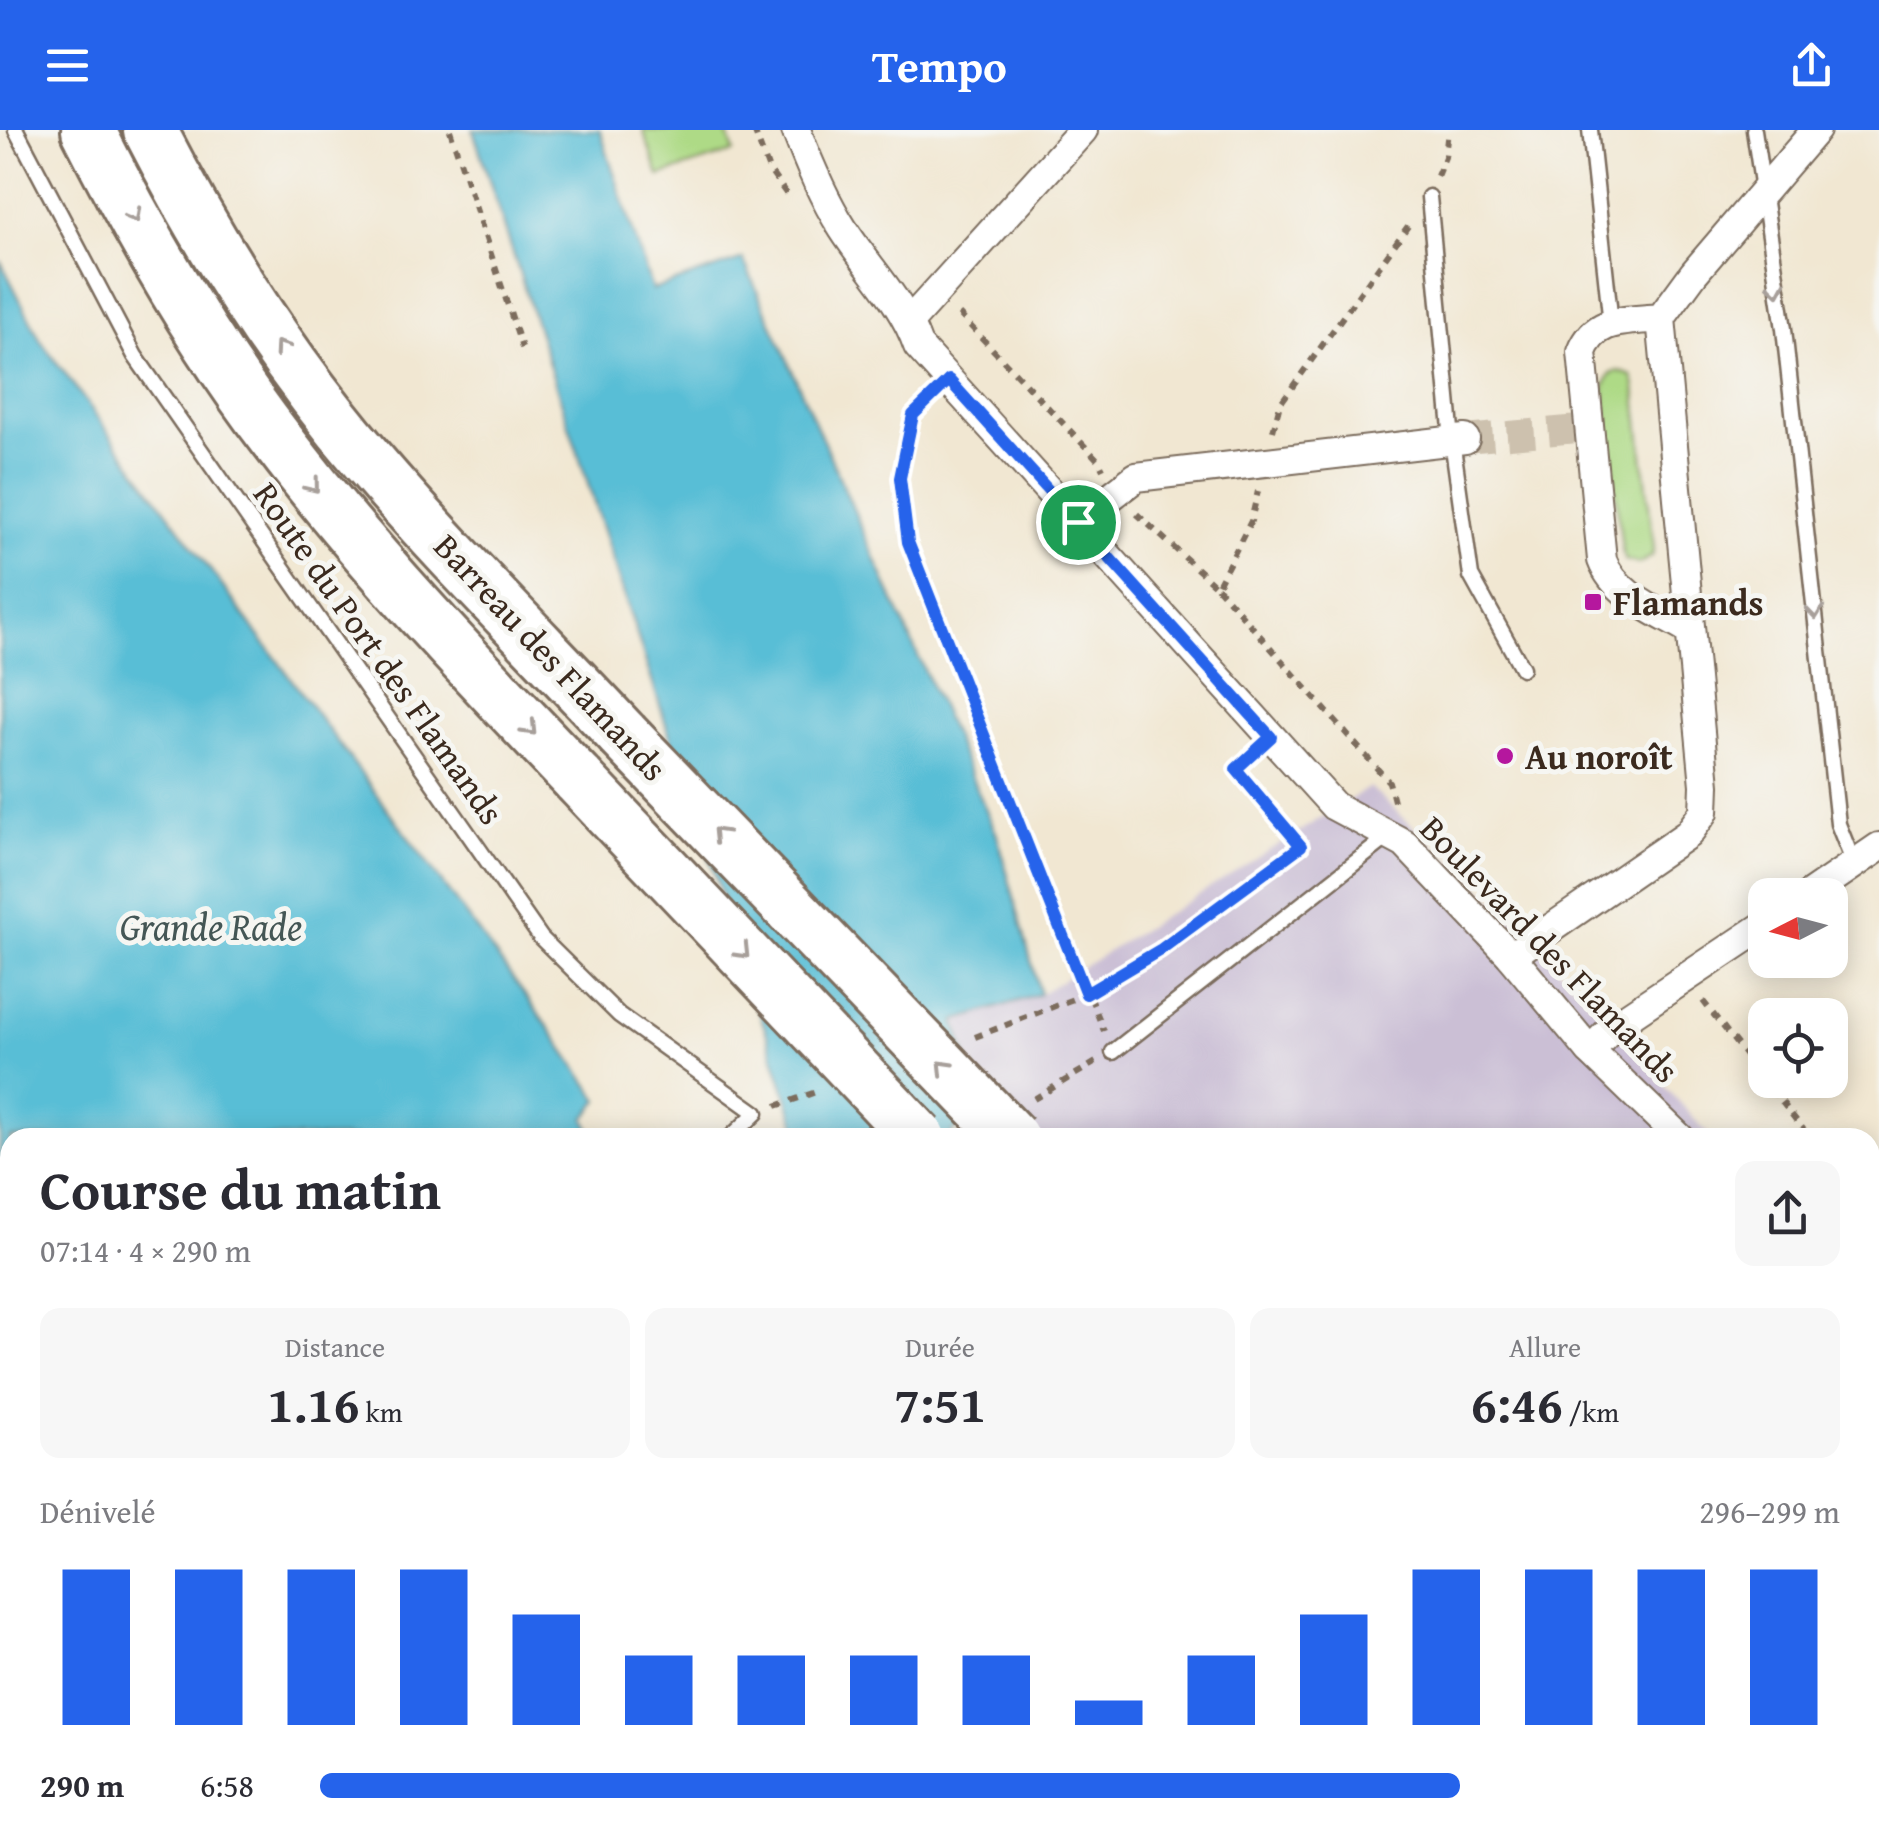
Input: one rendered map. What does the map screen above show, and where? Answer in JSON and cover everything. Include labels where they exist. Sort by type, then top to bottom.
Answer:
[{"type":"highway","name":"Barreau des Flamands","points":[[88,130],[208,340],[274,438],[415,608],[910,1128]]},
{"type":"highway","name":"Barreau des Flamands","points":[[150,130],[236,283],[368,461],[623,735],[1016,1122]]},
{"type":"street","name":"Boulevard des Flamands","points":[[796,130],[817,182],[842,227],[910,322],[918,346],[1334,806],[1397,840],[1511,956],[1590,1051],[1670,1128]]},
{"type":"street","points":[[910,322],[1084,130]]},
{"type":"street","points":[[1511,956],[1688,834],[1704,812],[1706,785],[1660,318],[1694,272],[1816,130]]},
{"type":"street","points":[[1660,318],[1601,326],[1589,335],[1582,352],[1588,428],[1602,560],[1608,576],[1621,589],[1690,631]]},
{"type":"street","points":[[1078,522],[1136,476],[1459,440]]},
{"type":"street","points":[[1834,878],[1879,846]]},
{"type":"street","points":[[1590,1051],[1615,1026],[1748,936]]},
{"type":"lane","name":"Route du Port des Flamands","points":[[16,130],[135,356],[541,938],[620,1016],[756,1113],[740,1128]]},
{"type":"lane","points":[[1590,130],[1611,324]]},
{"type":"lane","points":[[1754,130],[1784,329],[1838,824],[1854,864]]},
{"type":"lane","points":[[1429,197],[1459,440],[1471,576],[1522,668]]},
{"type":"lane","points":[[1113,1052],[1397,840]]},
{"type":"path","points":[[450,130],[522,348]]},
{"type":"path","points":[[1265,462],[1280,404],[1429,197],[1444,157],[1448,130]]},
{"type":"path","points":[[949,380],[913,415],[900,478],[908,542],[1086,994],[1113,1052],[1016,1122]]},
{"type":"path","points":[[1216,587],[1389,782],[1397,840]]},
{"type":"path","points":[[964,1040],[1086,994],[1160,950],[1301,846],[1236,769],[1271,737]]},
{"type":"path","points":[[1696,993],[1802,1128]]},
{"type":"shaded area","points":[[1370,787],[1508,913],[1703,1128],[1029,1128],[970,1066],[955,1021],[1040,994]]},
{"type":"green space","points":[[643,130],[726,130],[734,152],[659,176]]},
{"type":"green space","points":[[1618,371],[1632,376],[1635,386],[1654,548],[1652,556],[1639,564],[1625,560],[1622,550],[1604,387],[1610,374]]},
{"type":"water","points":[[473,130],[600,130],[652,290],[743,259],[997,835],[1040,994],[955,1021],[970,1066],[993,1092],[957,1128],[797,1128]]},
{"type":"water","name":"Grande Rade","points":[[0,260],[41,341],[599,1100],[585,1119],[590,1128],[0,1128]]},
{"type":"tunnel","points":[[1465,439],[1589,428]]},
{"type":"place","name":"Flamands","points":[[1593,602]]},
{"type":"place","name":"Au noroît","points":[[1505,756]]},
{"type":"route","points":[[949,380],[1078,522],[1271,737],[1236,769],[1301,846],[1160,950],[1086,994],[908,542],[900,478],[913,415],[949,380]]}]
